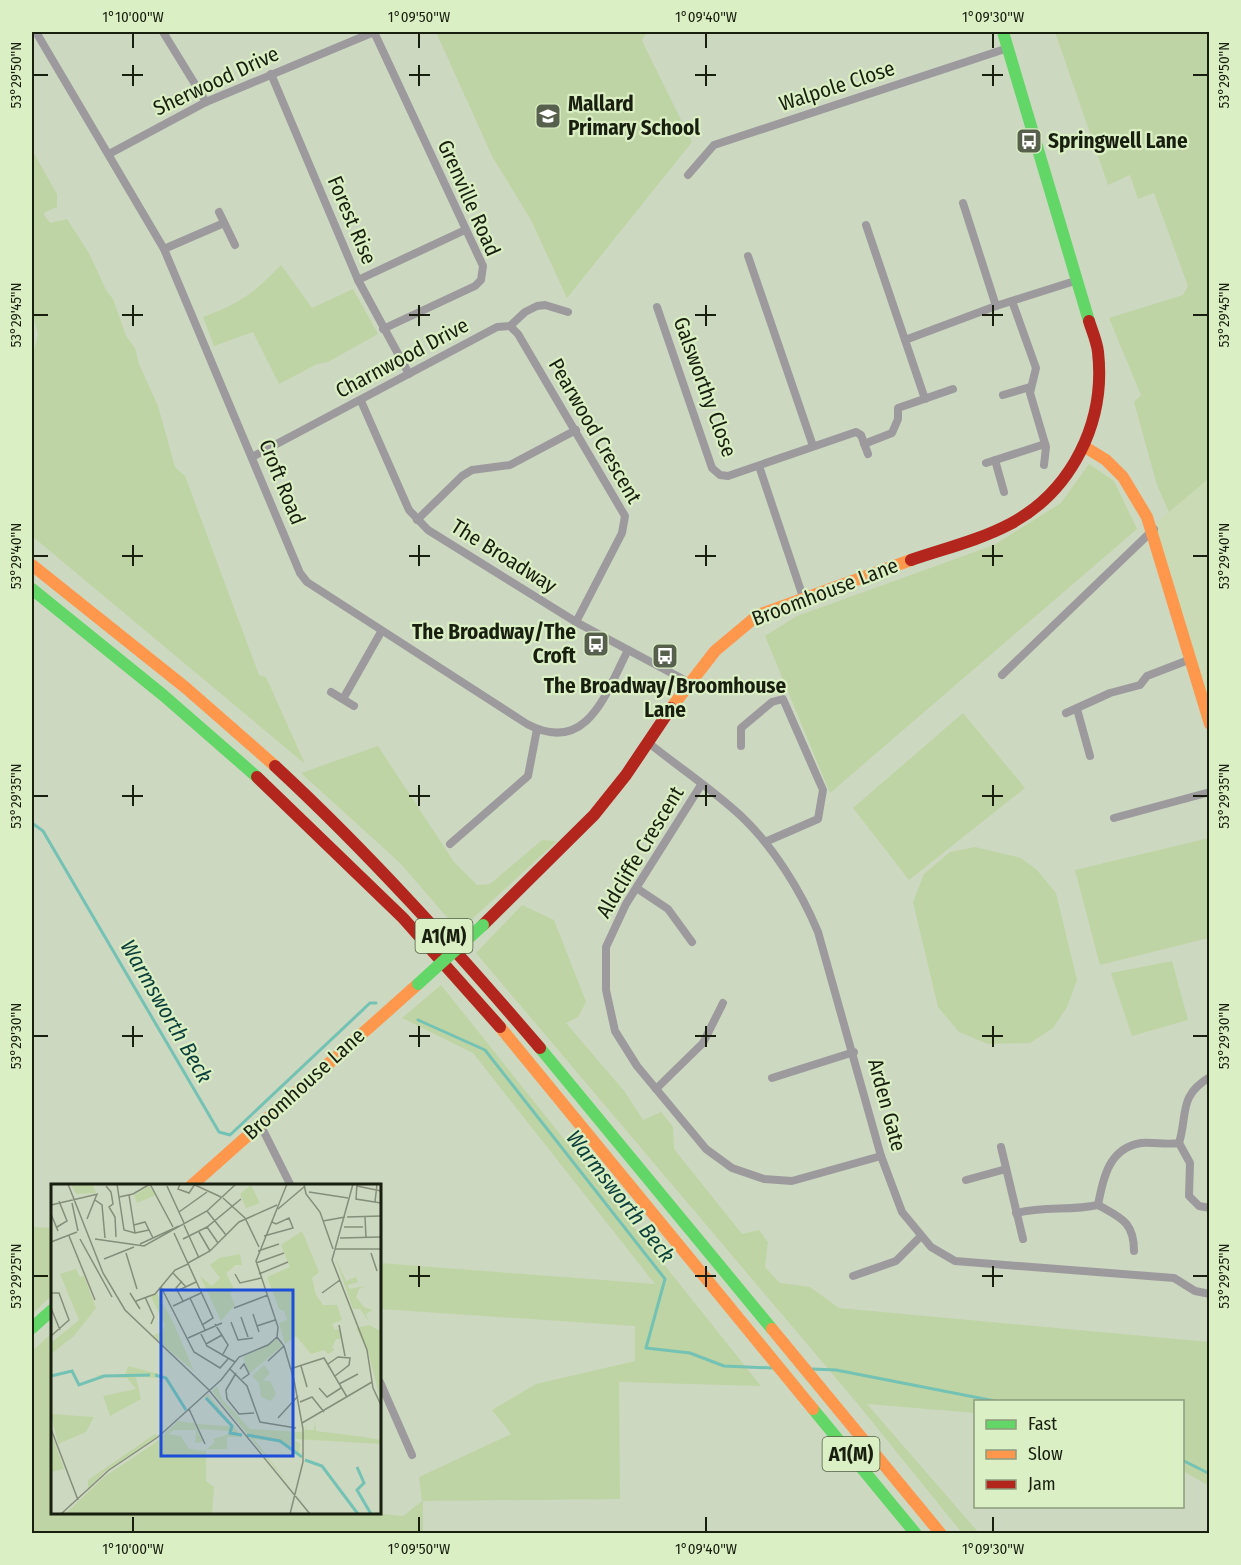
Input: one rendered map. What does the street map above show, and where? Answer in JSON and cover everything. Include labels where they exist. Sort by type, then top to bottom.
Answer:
[{"type":"main road","points":[[1003,32],[1098,351],[1098,400],[1086,447],[1100,454],[1127,482],[1154,529],[1209,724]]},
{"type":"main road","name":"Broomhouse Lane","points":[[192,1184],[418,984],[562,850],[608,798],[650,744],[712,654],[737,628],[758,615],[803,597],[1009,525],[1042,504],[1055,492],[1086,447]]},
{"type":"main road","name":"A1(M)","points":[[32,565],[152,660],[235,730],[329,817],[383,872],[479,975],[540,1047],[940,1533]]},
{"type":"main road","name":"A1(M)","points":[[32,589],[157,687],[208,731],[371,886],[465,986],[916,1533]]},
{"type":"main road","points":[[32,1328],[51,1311]]},
{"type":"street","name":"Croft Road","points":[[36,32],[164,249],[300,573],[307,582],[381,632],[537,729],[560,734],[580,726],[599,708],[628,650]]},
{"type":"street","points":[[163,32],[206,102]]},
{"type":"street","name":"Sherwood Drive","points":[[109,154],[206,102],[374,32]]},
{"type":"street","name":"Grenville Road","points":[[374,32],[483,266],[481,280],[475,286],[383,329]]},
{"type":"street","name":"Walpole Close","points":[[688,175],[714,145],[1008,48]]},
{"type":"street","name":"Forest Rise","points":[[271,74],[358,280],[409,375]]},
{"type":"street","points":[[963,203],[996,306]]},
{"type":"street","points":[[219,212],[234,245]]},
{"type":"street","points":[[164,249],[224,223]]},
{"type":"street","points":[[866,225],[925,399]]},
{"type":"street","points":[[358,280],[465,230]]},
{"type":"street","points":[[748,256],[813,446]]},
{"type":"street","points":[[905,340],[996,306],[1078,280]]},
{"type":"street","points":[[1012,301],[1036,368],[1030,387],[1045,444],[1044,465]]},
{"type":"street","name":"Charnwood Drive","points":[[252,457],[362,401],[497,327],[510,326],[525,312],[537,306],[545,305],[568,312]]},
{"type":"street","name":"Galsworthy Close","points":[[657,307],[712,468],[720,475],[728,476],[856,432],[861,435],[864,444]]},
{"type":"street","name":"Pearwood Crescent","points":[[510,326],[518,334],[621,507],[625,525],[576,622]]},
{"type":"street","points":[[1003,395],[1030,387]]},
{"type":"street","points":[[868,454],[864,444],[892,433],[898,419],[898,408],[953,389]]},
{"type":"street","name":"The Broadway","points":[[362,401],[409,510],[428,530],[576,622],[690,683]]},
{"type":"street","points":[[417,520],[462,476],[483,468],[510,465],[576,430]]},
{"type":"street","points":[[1004,492],[990,462],[1045,444]]},
{"type":"street","name":"Galsworthy Close","points":[[759,466],[803,597]]},
{"type":"street","points":[[1002,675],[1154,529]]},
{"type":"street","points":[[343,699],[381,632]]},
{"type":"street","points":[[1066,713],[1110,693],[1140,685],[1147,676],[1191,659]]},
{"type":"street","points":[[331,692],[354,706]]},
{"type":"street","points":[[741,746],[741,728],[772,702],[783,699],[823,790],[818,819],[765,842]]},
{"type":"street","points":[[1077,709],[1090,756]]},
{"type":"street","points":[[450,844],[528,776],[537,729]]},
{"type":"street","name":"Arden Gate","points":[[650,744],[742,817],[765,842],[812,918],[854,1052],[881,1156],[902,1212],[920,1237],[942,1255],[955,1262],[1174,1278],[1195,1291],[1209,1294]]},
{"type":"street","name":"Aldcliffe Crescent","points":[[701,785],[638,889],[626,904],[606,947],[606,990],[615,1030],[656,1089],[712,1154],[732,1168],[764,1179],[802,1179],[881,1156]]},
{"type":"street","points":[[1114,818],[1209,792]]},
{"type":"street","points":[[638,889],[668,909],[692,942]]},
{"type":"street","points":[[656,1089],[702,1043],[723,1003]]},
{"type":"street","points":[[772,1078],[854,1052]]},
{"type":"street","points":[[1209,1077],[1195,1087],[1187,1099],[1179,1143],[1190,1163],[1189,1196],[1199,1206],[1209,1208]]},
{"type":"street","points":[[260,1124],[290,1184]]},
{"type":"street","points":[[1098,1205],[1106,1170],[1123,1151],[1140,1143],[1179,1143]]},
{"type":"street","points":[[1001,1147],[1023,1239]]},
{"type":"street","points":[[966,1180],[1006,1169]]},
{"type":"street","points":[[1017,1213],[1040,1207],[1073,1209],[1098,1205],[1128,1225],[1134,1235],[1134,1251]]},
{"type":"street","points":[[853,1276],[896,1262],[920,1237]]},
{"type":"street","points":[[381,1384],[412,1455]]},
{"type":"shaded area","name":"Mallard Primary School","points":[[436,32],[647,32],[642,40],[644,45],[692,142],[567,298],[531,220],[492,156]]},
{"type":"shaded area","points":[[1055,32],[1209,32],[1209,478],[1169,512],[1157,485],[1134,402],[1141,395],[1109,318],[1183,295],[1188,286],[1154,193],[1138,199],[1130,175],[1108,185]]},
{"type":"shaded area","points":[[32,150],[57,194],[57,207],[45,212],[44,215],[50,223],[67,219],[89,253],[106,290],[113,299],[126,336],[135,348],[139,364],[158,406],[175,467],[185,476],[259,675],[266,677],[305,764],[32,536],[32,358],[38,335],[32,311]]},
{"type":"shaded area","points":[[281,265],[312,308],[353,289],[378,334],[328,362],[317,364],[279,384],[253,332],[214,346],[203,317],[245,297]]},
{"type":"shaded area","points":[[1089,464],[1114,481],[1137,529],[830,793],[765,636],[797,616],[994,545],[1061,503]]},
{"type":"shaded area","points":[[1209,478],[1209,708],[1155,524]]},
{"type":"shaded area","points":[[963,713],[1025,788],[909,880],[853,808]]},
{"type":"shaded area","points":[[378,746],[454,862],[477,885],[490,884],[542,840],[557,841],[459,931],[400,863],[301,773]]},
{"type":"shaded area","points":[[1209,838],[1209,938],[1100,965],[1075,870]]},
{"type":"shaded area","points":[[975,847],[1021,858],[1037,870],[1056,893],[1077,980],[1067,1007],[1053,1028],[1030,1043],[988,1044],[959,1032],[938,1007],[913,902],[924,874],[950,852]]},
{"type":"shaded area","points":[[522,905],[554,920],[586,1002],[578,1017],[566,1023],[625,1092],[643,1120],[661,1112],[673,1127],[674,1149],[742,1234],[759,1230],[768,1242],[765,1267],[780,1283],[810,1287],[839,1308],[1209,1342],[1209,1486],[1184,1472],[1184,1400],[974,1400],[974,1413],[867,1404],[979,1533],[962,1533],[857,1403],[476,953]]},
{"type":"shaded area","points":[[1172,961],[1188,1020],[1132,1036],[1111,973]]},
{"type":"shaded area","points":[[441,985],[761,1386],[619,1382],[620,1499],[423,1501],[423,1533],[32,1533],[32,1351],[51,1334],[51,1514],[381,1514],[403,1516],[422,1501],[419,1477],[511,1434],[492,1410],[536,1384],[635,1361],[635,1326],[381,1309],[381,1263],[655,1284],[473,1053],[402,1018]]},
{"type":"shaded area","points":[[32,1227],[51,1228],[51,1296],[32,1314]]},
{"type":"waterway","name":"Warmsworth Beck","points":[[32,823],[43,831],[219,1132],[230,1135],[370,1003],[376,1003]]},
{"type":"waterway","name":"Warmsworth Beck","points":[[418,1020],[485,1050],[665,1279],[646,1348],[690,1353],[724,1366],[772,1368]]},
{"type":"waterway","name":"Warmsworth Beck","points":[[812,1369],[836,1370],[990,1400]]},
{"type":"waterway","name":"Warmsworth Beck","points":[[1184,1461],[1210,1474]]},
{"type":"traffic: fast","points":[[1003,32],[1089,321]]},
{"type":"traffic: fast","points":[[32,589],[163,695],[257,777]]},
{"type":"traffic: fast","points":[[418,984],[483,925]]},
{"type":"traffic: fast","points":[[540,1048],[772,1329]]},
{"type":"traffic: fast","points":[[32,1328],[51,1311]]},
{"type":"traffic: fast","points":[[813,1409],[916,1534]]},
{"type":"traffic: slow","points":[[1085,447],[1106,460],[1123,477],[1147,517],[1210,724]]},
{"type":"traffic: slow","points":[[671,708],[715,651],[758,615],[911,560]]},
{"type":"traffic: slow","points":[[32,565],[186,688],[275,766]]},
{"type":"traffic: slow","points":[[193,1184],[418,984]]},
{"type":"traffic: slow","points":[[500,1027],[813,1409]]},
{"type":"traffic: slow","points":[[772,1329],[941,1534]]},
{"type":"traffic: jam","points":[[911,560],[974,540],[1010,524],[1032,510],[1067,474],[1090,428],[1096,404],[1099,378],[1098,352],[1089,321]]},
{"type":"traffic: jam","points":[[483,925],[594,815],[626,775],[671,708]]},
{"type":"traffic: jam","points":[[275,766],[345,833],[412,903],[540,1048]]},
{"type":"traffic: jam","points":[[257,777],[403,918],[500,1027]]},
{"type":"place","name":"Mallard Primary School","points":[[548,116]]},
{"type":"place","name":"Springwell Lane","points":[[1029,141]]},
{"type":"place","name":"The Broadway/The Croft","points":[[596,644]]},
{"type":"place","name":"The Broadway/Broomhouse Lane","points":[[665,656]]}]
